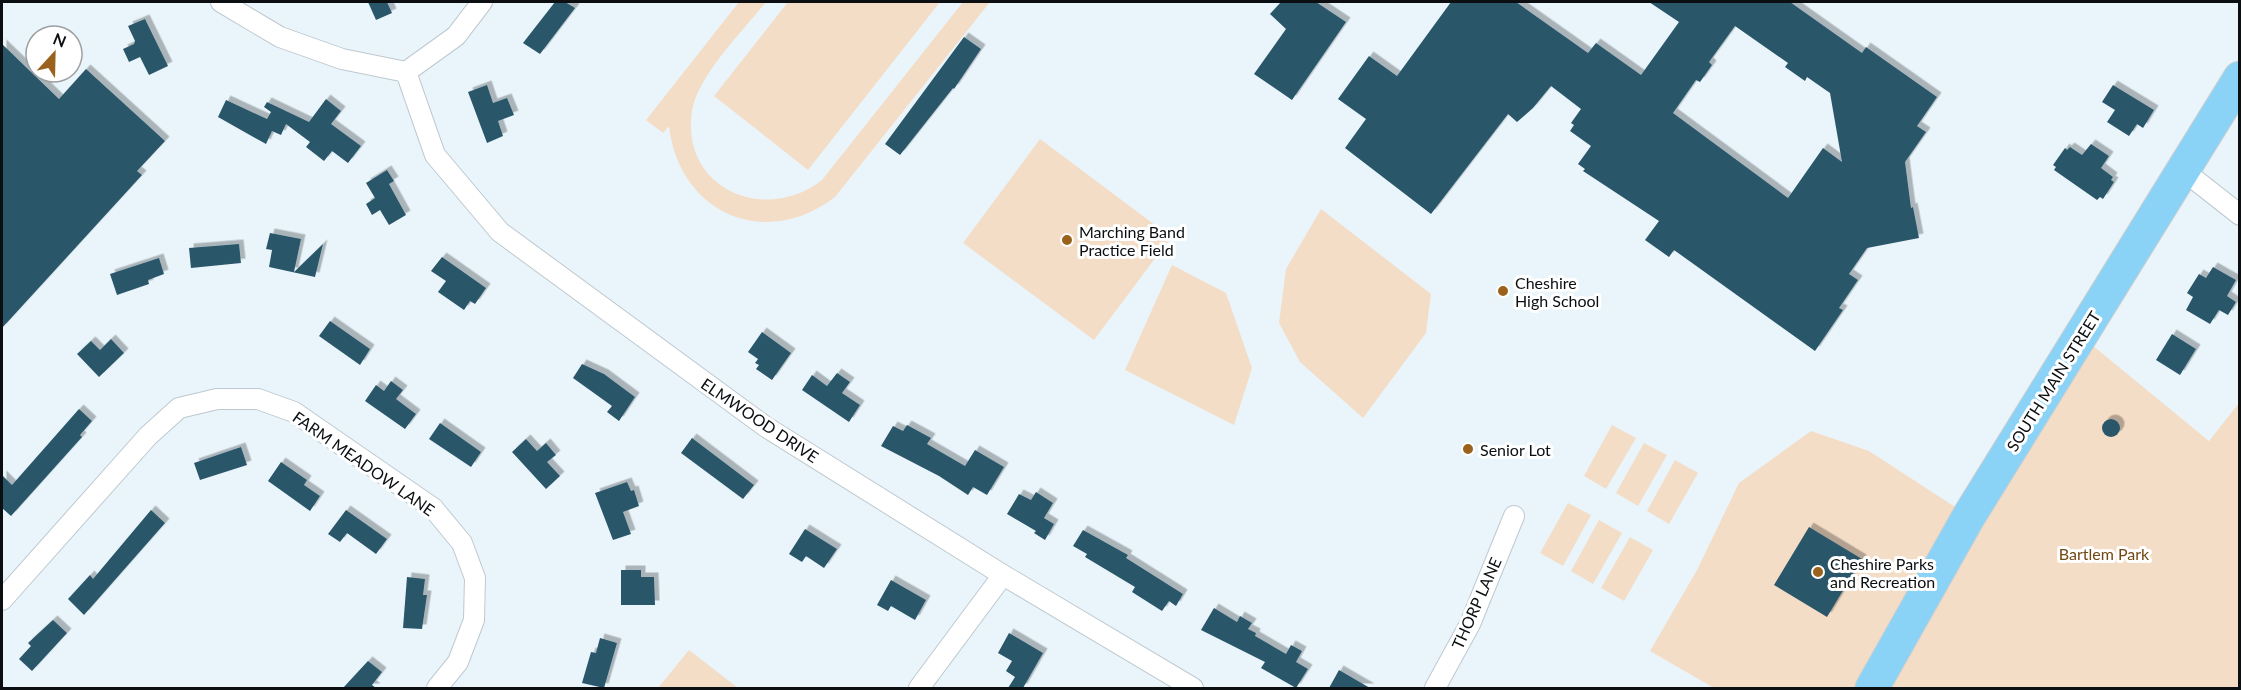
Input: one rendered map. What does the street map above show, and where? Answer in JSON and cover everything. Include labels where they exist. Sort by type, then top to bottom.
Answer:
[{"type":"highway","name":"SOUTH MAIN STREET","points":[[1872,688],[1969,516],[2240,78]]},
{"type":"street","points":[[221,2],[280,37],[342,60],[406,72],[456,36],[482,2]]},
{"type":"street","name":"ELMWOOD DRIVE","points":[[406,72],[435,155],[500,232],[766,427],[1003,575],[1193,688]]},
{"type":"street","points":[[2184,171],[2240,215]]},
{"type":"street","name":"FARM MEADOW LANE","points":[[2,600],[148,436],[179,408],[217,399],[258,399],[294,412],[433,508],[462,543],[475,578],[474,620],[458,662],[437,688]]},
{"type":"street","name":"THORP LANE","points":[[1435,688],[1470,624],[1514,516]]},
{"type":"street","points":[[919,688],[1003,575]]},
{"type":"green space","points":[[739,2],[766,2],[712,68],[703,83],[692,111],[692,138],[699,161],[713,179],[731,191],[753,198],[776,199],[800,193],[822,180],[963,2],[990,2],[835,197],[808,213],[781,221],[754,221],[730,214],[707,201],[689,181],[676,156],[669,126],[663,133],[646,120]]},
{"type":"green space","points":[[788,2],[940,2],[808,170],[714,96]]},
{"type":"green space","name":"Marching Band Practice Field","points":[[1040,139],[1171,237],[1094,340],[963,243]]},
{"type":"green space","points":[[1321,209],[1431,294],[1426,333],[1363,418],[1300,362],[1279,323],[1286,269]]},
{"type":"green space","points":[[1172,265],[1226,293],[1252,368],[1234,425],[1125,370]]},
{"type":"green space","name":"Bartlem Park","points":[[2081,336],[2209,441],[2239,403],[2239,688],[1714,688],[1650,651],[1697,570],[1739,483],[1811,431],[1869,451],[1969,516]]},
{"type":"green space","points":[[1612,425],[1636,438],[1606,489],[1584,476]]},
{"type":"green space","points":[[1644,443],[1667,455],[1638,506],[1616,493]]},
{"type":"green space","points":[[1675,460],[1698,473],[1669,524],[1647,511]]},
{"type":"green space","points":[[1568,503],[1591,515],[1563,566],[1540,553]]},
{"type":"green space","points":[[1599,520],[1622,533],[1593,584],[1571,571]]},
{"type":"green space","points":[[1630,537],[1653,550],[1624,601],[1601,588]]},
{"type":"green space","points":[[689,650],[738,688],[658,688]]},
{"type":"building","points":[[368,2],[387,2],[392,13],[376,20]]},
{"type":"building","points":[[555,2],[565,2],[575,8],[540,54],[523,43]]},
{"type":"building","points":[[1281,2],[1316,2],[1346,22],[1292,100],[1254,74],[1286,29],[1270,14]]},
{"type":"building","points":[[1451,2],[1516,2],[1588,53],[1596,43],[1641,75],[1679,22],[1649,2],[1790,2],[1862,53],[1866,47],[1937,97],[1917,126],[1926,132],[1905,162],[1911,208],[1913,207],[1919,238],[1867,248],[1849,274],[1858,280],[1839,308],[1843,310],[1815,351],[1674,250],[1669,257],[1645,240],[1659,221],[1583,171],[1585,169],[1578,164],[1591,146],[1570,131],[1574,125],[1571,123],[1581,109],[1551,86],[1533,108],[1517,122],[1508,114],[1431,214],[1345,148],[1366,119],[1338,99],[1369,56],[1397,76]],"holes":[[[1735,26],[1788,63],[1785,67],[1805,81],[1807,77],[1830,93],[1842,162],[1823,148],[1788,198],[1673,113],[1696,80],[1700,82],[1712,65],[1709,62]]]},
{"type":"building","points":[[145,19],[168,66],[149,75],[140,57],[129,62],[123,49],[134,44],[135,41],[128,26]]},
{"type":"building","points":[[964,37],[981,49],[954,89],[900,155],[885,144]]},
{"type":"building","points":[[2,44],[24,65],[24,84],[43,84],[59,99],[72,84],[84,84],[86,69],[165,141],[137,171],[142,175],[2,328]]},
{"type":"building","points":[[487,85],[493,103],[507,98],[514,115],[498,121],[503,136],[487,143],[468,92]]},
{"type":"building","points":[[2113,85],[2154,110],[2143,128],[2137,124],[2129,136],[2107,122],[2115,110],[2102,102]]},
{"type":"building","points":[[326,99],[341,111],[331,124],[361,146],[348,163],[332,151],[324,161],[306,147],[310,142],[286,124],[281,135],[272,131],[266,144],[218,117],[226,100],[267,119],[271,112],[264,107],[267,102],[309,122]]},
{"type":"building","points":[[2091,144],[2109,156],[2101,168],[2113,177],[2111,180],[2114,182],[2103,199],[2100,197],[2097,200],[2054,170],[2056,167],[2053,165],[2065,148],[2067,150],[2070,147],[2082,155]]},
{"type":"building","points":[[387,170],[394,181],[389,184],[406,215],[389,225],[380,210],[372,215],[366,204],[375,198],[366,183]]},
{"type":"building","points":[[270,233],[301,239],[294,272],[323,244],[315,277],[269,267],[272,250],[266,249]]},
{"type":"building","points":[[239,244],[241,263],[191,268],[189,248]]},
{"type":"building","points":[[442,257],[486,288],[475,304],[470,301],[464,310],[438,292],[446,281],[431,271]]},
{"type":"building","points":[[159,258],[164,274],[148,280],[149,284],[117,295],[110,274]]},
{"type":"building","points":[[2213,267],[2236,280],[2227,296],[2236,302],[2228,315],[2219,310],[2210,324],[2186,310],[2193,297],[2187,293],[2199,274],[2206,278]]},
{"type":"building","points":[[330,321],[370,349],[360,365],[319,336]]},
{"type":"building","points":[[762,332],[791,353],[772,380],[756,369],[759,365],[755,363],[758,359],[748,352]]},
{"type":"building","points":[[2172,334],[2196,349],[2180,375],[2156,360]]},
{"type":"building","points":[[111,339],[124,353],[99,377],[77,354],[91,341],[100,350]]},
{"type":"building","points":[[582,364],[604,374],[635,397],[619,421],[607,412],[612,406],[573,378]]},
{"type":"building","points":[[837,373],[850,382],[842,393],[860,405],[849,422],[802,390],[812,375],[827,386]]},
{"type":"building","points":[[391,381],[403,390],[396,399],[416,414],[405,429],[365,401],[376,385],[384,391]]},
{"type":"building","points":[[79,409],[92,421],[80,435],[82,437],[11,516],[2,508],[2,475],[12,485]]},
{"type":"building","points":[[2107,419],[2115,419],[2120,424],[2118,435],[2107,437],[2102,432],[2102,424]]},
{"type":"building","points":[[440,423],[481,452],[471,467],[429,439]]},
{"type":"building","points":[[907,425],[931,438],[927,444],[965,466],[975,450],[1004,467],[987,495],[973,487],[968,495],[939,476],[881,446],[893,426],[903,431]]},
{"type":"building","points":[[692,438],[754,485],[743,499],[681,453]]},
{"type":"building","points":[[526,439],[537,451],[546,443],[556,455],[547,462],[560,476],[546,489],[512,452]]},
{"type":"building","points":[[241,447],[247,465],[200,480],[194,463]]},
{"type":"building","points":[[281,462],[307,480],[304,485],[320,496],[310,511],[268,481]]},
{"type":"building","points":[[627,482],[631,491],[634,490],[639,506],[623,512],[631,534],[613,540],[595,493]]},
{"type":"building","points":[[1036,492],[1053,503],[1044,518],[1054,524],[1045,540],[1034,533],[1036,531],[1007,514],[1019,494],[1031,500]]},
{"type":"building","points":[[151,510],[165,523],[84,615],[68,599],[90,575],[93,579]]},
{"type":"building","points":[[346,510],[387,539],[376,554],[347,533],[340,542],[328,534]]},
{"type":"building","name":"Cheshire Parks and Recreation","points":[[1809,527],[1862,559],[1827,617],[1774,585]]},
{"type":"building","points":[[805,529],[837,549],[824,568],[806,556],[802,562],[789,554]]},
{"type":"building","points":[[1083,530],[1128,555],[1126,558],[1183,594],[1176,606],[1169,601],[1162,611],[1132,592],[1135,587],[1085,557],[1087,554],[1073,546]]},
{"type":"building","points":[[621,570],[641,570],[641,577],[654,577],[655,605],[621,605]]},
{"type":"building","points":[[407,577],[425,579],[423,595],[427,595],[422,629],[403,628]]},
{"type":"building","points":[[891,580],[926,600],[915,620],[891,606],[888,611],[877,605]]},
{"type":"building","points":[[1214,608],[1237,622],[1240,616],[1252,623],[1248,629],[1256,633],[1255,636],[1286,654],[1291,645],[1302,651],[1296,662],[1308,669],[1296,688],[1261,668],[1265,662],[1201,630]]},
{"type":"building","points":[[53,620],[67,633],[32,671],[19,659],[31,646],[28,643]]},
{"type":"building","points":[[1009,633],[1043,653],[1023,688],[1008,688],[1015,677],[1006,671],[1012,661],[998,653]]},
{"type":"building","points":[[600,638],[617,643],[604,688],[582,683],[591,652],[596,653]]},
{"type":"building","points":[[368,661],[382,672],[372,685],[376,688],[343,688]]},
{"type":"building","points":[[1339,670],[1370,688],[1329,688]]},
{"type":"place","name":"Marching Band Practice Field","points":[[1067,240]]},
{"type":"place","name":"Cheshire High School","points":[[1503,291]]},
{"type":"place","name":"Senior Lot","points":[[1468,449]]},
{"type":"place","name":"Cheshire Parks and Recreation","points":[[1818,572]]}]
